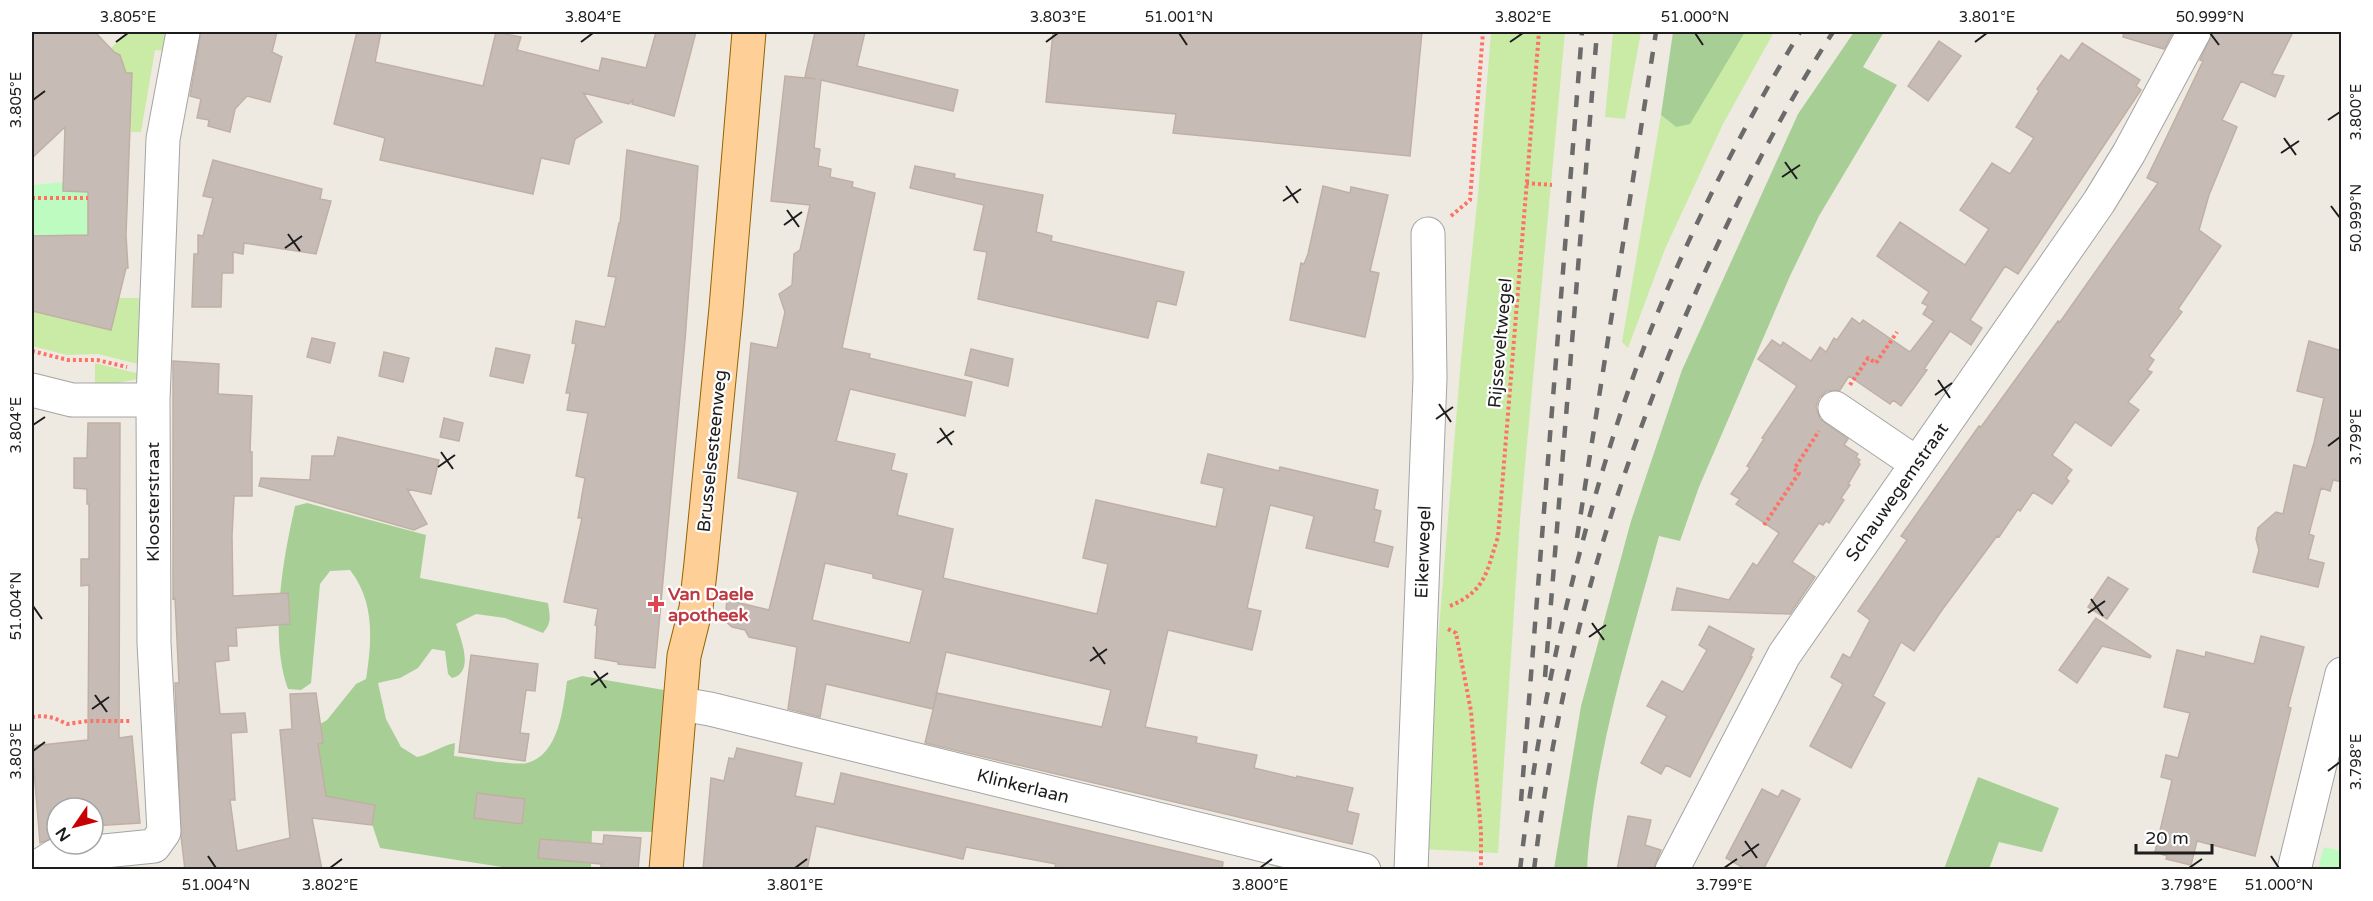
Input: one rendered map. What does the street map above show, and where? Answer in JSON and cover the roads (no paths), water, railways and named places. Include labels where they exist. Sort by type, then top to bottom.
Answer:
[{"type":"main road","name":"Brusselsesteenweg","points":[[666,870],[684,656],[696,608],[725,320],[749,32]]},
{"type":"street","name":"Kloosterstraat","points":[[33,870],[55,856],[154,846],[164,832],[154,643],[154,387],[163,139],[183,32]]},
{"type":"street","name":"Schauwegemstraat","points":[[1672,870],[1784,655],[2099,202],[2129,153],[2194,32]]},
{"type":"street","name":"Eikerwegel","points":[[1411,870],[1430,378],[1428,234]]},
{"type":"street","points":[[32,390],[72,400],[154,387]]},
{"type":"street","points":[[1835,408],[1916,463]]},
{"type":"street","points":[[2294,870],[2342,674]]},
{"type":"street","name":"Klinkerlaan","points":[[681,704],[1364,870]]},
{"type":"railway","points":[[1521,801],[1582,32]]},
{"type":"railway","points":[[1545,677],[1597,32]]},
{"type":"railway","points":[[1577,538],[1656,32]]},
{"type":"railway","points":[[1520,870],[1537,753],[1559,637],[1588,522],[1622,409],[1658,311],[1701,215],[1748,122],[1800,32]]},
{"type":"railway","points":[[1534,870],[1560,709],[1600,550],[1625,473],[1653,396],[1717,246],[1771,137],[1833,32]]},
{"type":"place","name":"Van Daele apotheek","points":[[656,604]]}]
